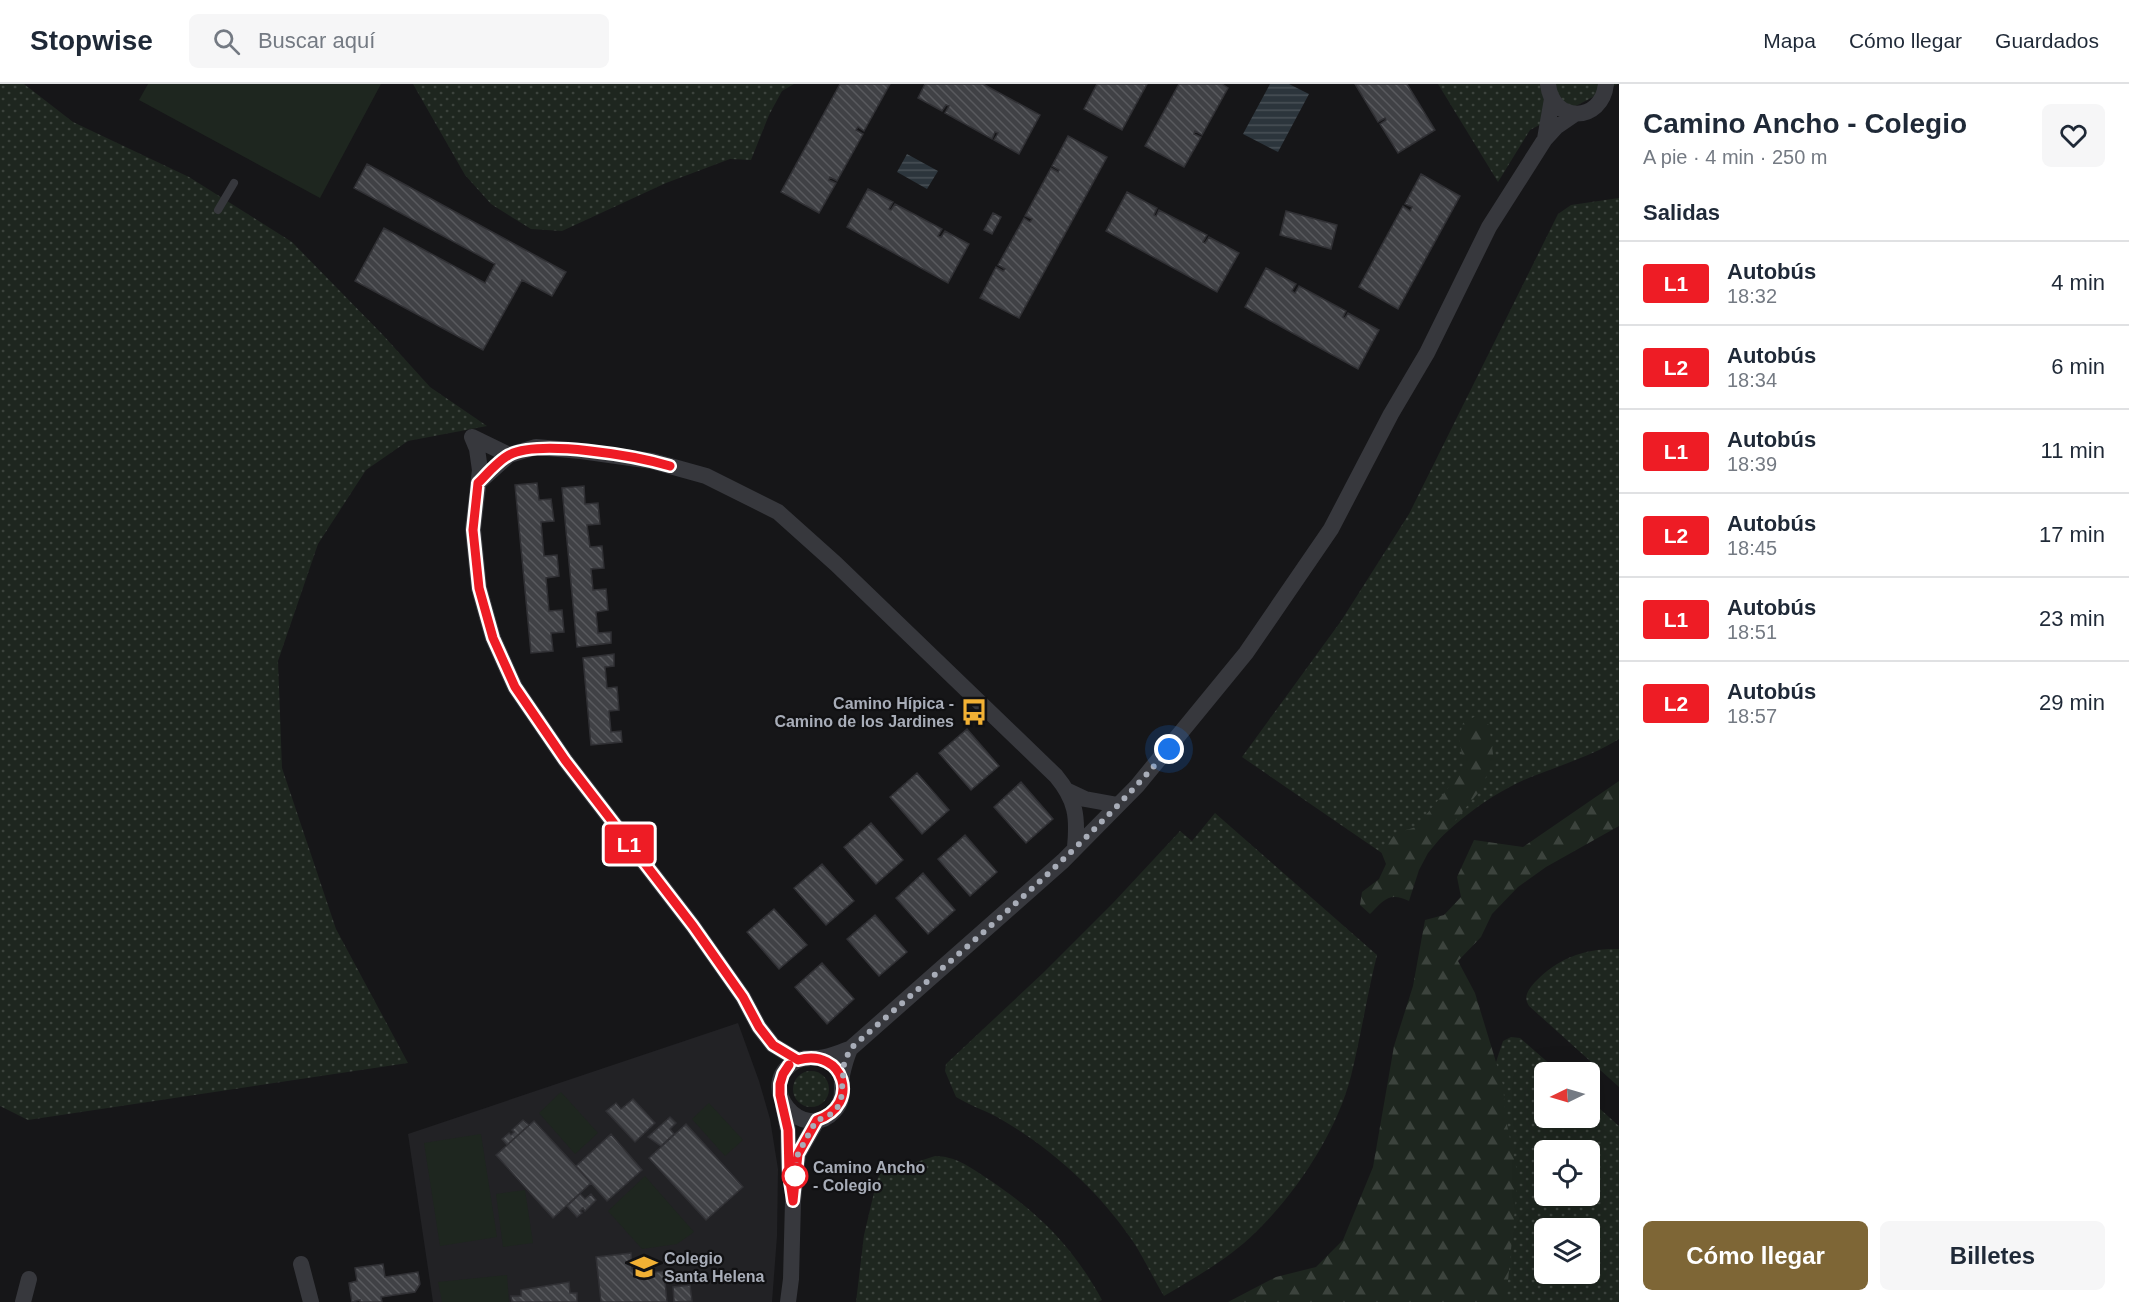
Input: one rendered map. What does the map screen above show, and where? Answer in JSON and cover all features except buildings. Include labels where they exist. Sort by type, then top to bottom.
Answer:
[{"type":"street","points":[[1550,92],[1562,110],[1575,114],[1583,113],[1597,106],[1605,92],[1606,84]]},
{"type":"street","points":[[1545,139],[1550,92]]},
{"type":"street","points":[[819,1058],[850,1049],[1062,861],[1118,805],[1169,749],[1246,653],[1331,529],[1391,414],[1427,353],[1489,227],[1545,139],[1561,123],[1575,114]]},
{"type":"street","points":[[509,455],[472,437],[480,470],[473,530],[479,588],[493,638],[515,687],[565,760],[693,926],[743,997],[759,1027],[773,1045],[798,1060]]},
{"type":"street","points":[[478,483],[509,455],[536,447],[581,451],[652,461],[706,476],[778,512],[844,572],[1056,776],[1068,791],[1075,819],[1076,847]]},
{"type":"street","points":[[1068,791],[1085,799],[1118,805]]},
{"type":"street","points":[[783,1105],[789,1113],[807,1121],[827,1117],[836,1110],[841,1101],[844,1064],[850,1049]]},
{"type":"street","points":[[793,1201],[789,1175],[788,1130],[780,1095],[783,1074],[789,1065],[808,1057],[829,1062],[837,1069],[842,1079]]},
{"type":"street","points":[[788,1302],[793,1201],[798,1154],[817,1120]]},
{"type":"street","points":[[301,1264],[311,1302]]},
{"type":"street","points":[[23,1302],[29,1279]]},
{"type":"lane","points":[[218,210],[234,183]]},
{"type":"shaded area","points":[[1270,84],[1289,84],[1309,94],[1278,152],[1243,134]]},
{"type":"shaded area","points":[[907,154],[938,171],[927,189],[897,172]]},
{"type":"shaded area","points":[[738,1023],[770,1119],[778,1169],[777,1236],[772,1302],[433,1302],[408,1134]]},
{"type":"green space","points":[[0,84],[24,84],[73,122],[189,177],[292,242],[383,335],[430,387],[487,426],[408,441],[366,470],[318,544],[278,661],[282,768],[336,929],[408,1063],[28,1120],[0,1106]]},
{"type":"green space","points":[[148,84],[381,84],[320,198],[139,100]]},
{"type":"green space","points":[[413,84],[794,84],[782,91],[769,115],[751,160],[730,159],[666,183],[562,231],[531,229],[491,204],[465,175]]},
{"type":"green space","points":[[1438,84],[1618,84],[1530,130],[1498,182]]},
{"type":"green space","points":[[1619,198],[1619,739],[1497,794],[1449,830],[1411,873],[1242,757],[1341,621],[1409,514],[1558,214],[1571,205]]},
{"type":"green space","points":[[1476,716],[1489,725],[1494,761],[1478,793],[1428,853],[1419,870],[1409,901],[1391,897],[1370,914],[1360,905],[1362,892],[1379,879],[1386,864],[1380,849],[1397,833],[1416,827],[1449,787],[1464,765],[1459,738],[1463,723]]},
{"type":"green space","points":[[1619,781],[1619,826],[1546,867],[1518,887],[1492,914],[1481,937],[1458,961],[1475,993],[1503,1085],[1506,1120],[1518,1176],[1506,1302],[1228,1302],[1276,1277],[1316,1267],[1343,1240],[1373,1167],[1394,1046],[1413,986],[1425,920],[1444,915],[1461,897],[1457,877],[1474,840],[1523,847]]},
{"type":"green space","points":[[1215,813],[1377,955],[1355,1061],[1345,1097],[1314,1159],[1287,1198],[1247,1241],[1164,1296],[1132,1240],[1088,1187],[1054,1156],[1017,1129],[956,1097],[945,1071],[946,1064],[1043,973],[1180,831],[1192,841]]},
{"type":"green space","points":[[1619,949],[1619,1087],[1600,1070],[1600,1062],[1591,1062],[1529,1006],[1526,997],[1535,982],[1563,961],[1595,950]]},
{"type":"green space","points":[[1511,1037],[1520,1038],[1548,1062],[1534,1062],[1534,1128],[1600,1128],[1600,1109],[1619,1126],[1619,1302],[1472,1302],[1489,1083],[1503,1041]]},
{"type":"green space","points":[[811,1071],[824,1076],[829,1089],[824,1102],[811,1107],[798,1102],[793,1089],[798,1076]]},
{"type":"green space","points":[[561,1092],[598,1133],[575,1154],[539,1113]]},
{"type":"green space","points":[[709,1103],[743,1140],[725,1156],[692,1119]]},
{"type":"green space","points":[[481,1134],[497,1237],[440,1246],[424,1143]]},
{"type":"green space","points":[[935,1156],[956,1160],[968,1166],[1037,1216],[1066,1246],[1102,1300],[1098,1302],[856,1302],[864,1235],[880,1174]]},
{"type":"green space","points":[[645,1176],[694,1232],[677,1244],[642,1249],[608,1211]]},
{"type":"green space","points":[[525,1190],[533,1243],[503,1247],[496,1194]]},
{"type":"green space","points":[[507,1275],[509,1302],[442,1302],[438,1282]]},
{"type":"bus line","name":"L1","points":[[670,466],[652,461],[536,447],[509,455],[478,483],[473,530],[479,588],[493,638],[515,687],[565,760],[693,926],[743,997],[759,1027],[773,1045],[783,1052],[798,1060],[808,1057],[819,1058],[829,1062],[837,1069],[842,1079],[841,1101],[836,1110],[827,1117],[817,1120],[798,1154],[793,1201],[789,1175],[788,1130],[780,1095],[780,1084],[789,1065]]},
{"type":"place","name":"Camino Hípica - Camino de los Jardines","points":[[974,712]]},
{"type":"place","name":"Camino Ancho - Colegio","points":[[795,1176]]},
{"type":"place","name":"Colegio Santa Helena","points":[[644,1267]]},
{"type":"route","points":[[795,1176],[798,1154],[812,1128],[817,1120],[827,1117],[836,1110],[841,1101],[844,1064],[850,1049],[1062,861],[1137,786],[1169,749]]}]
